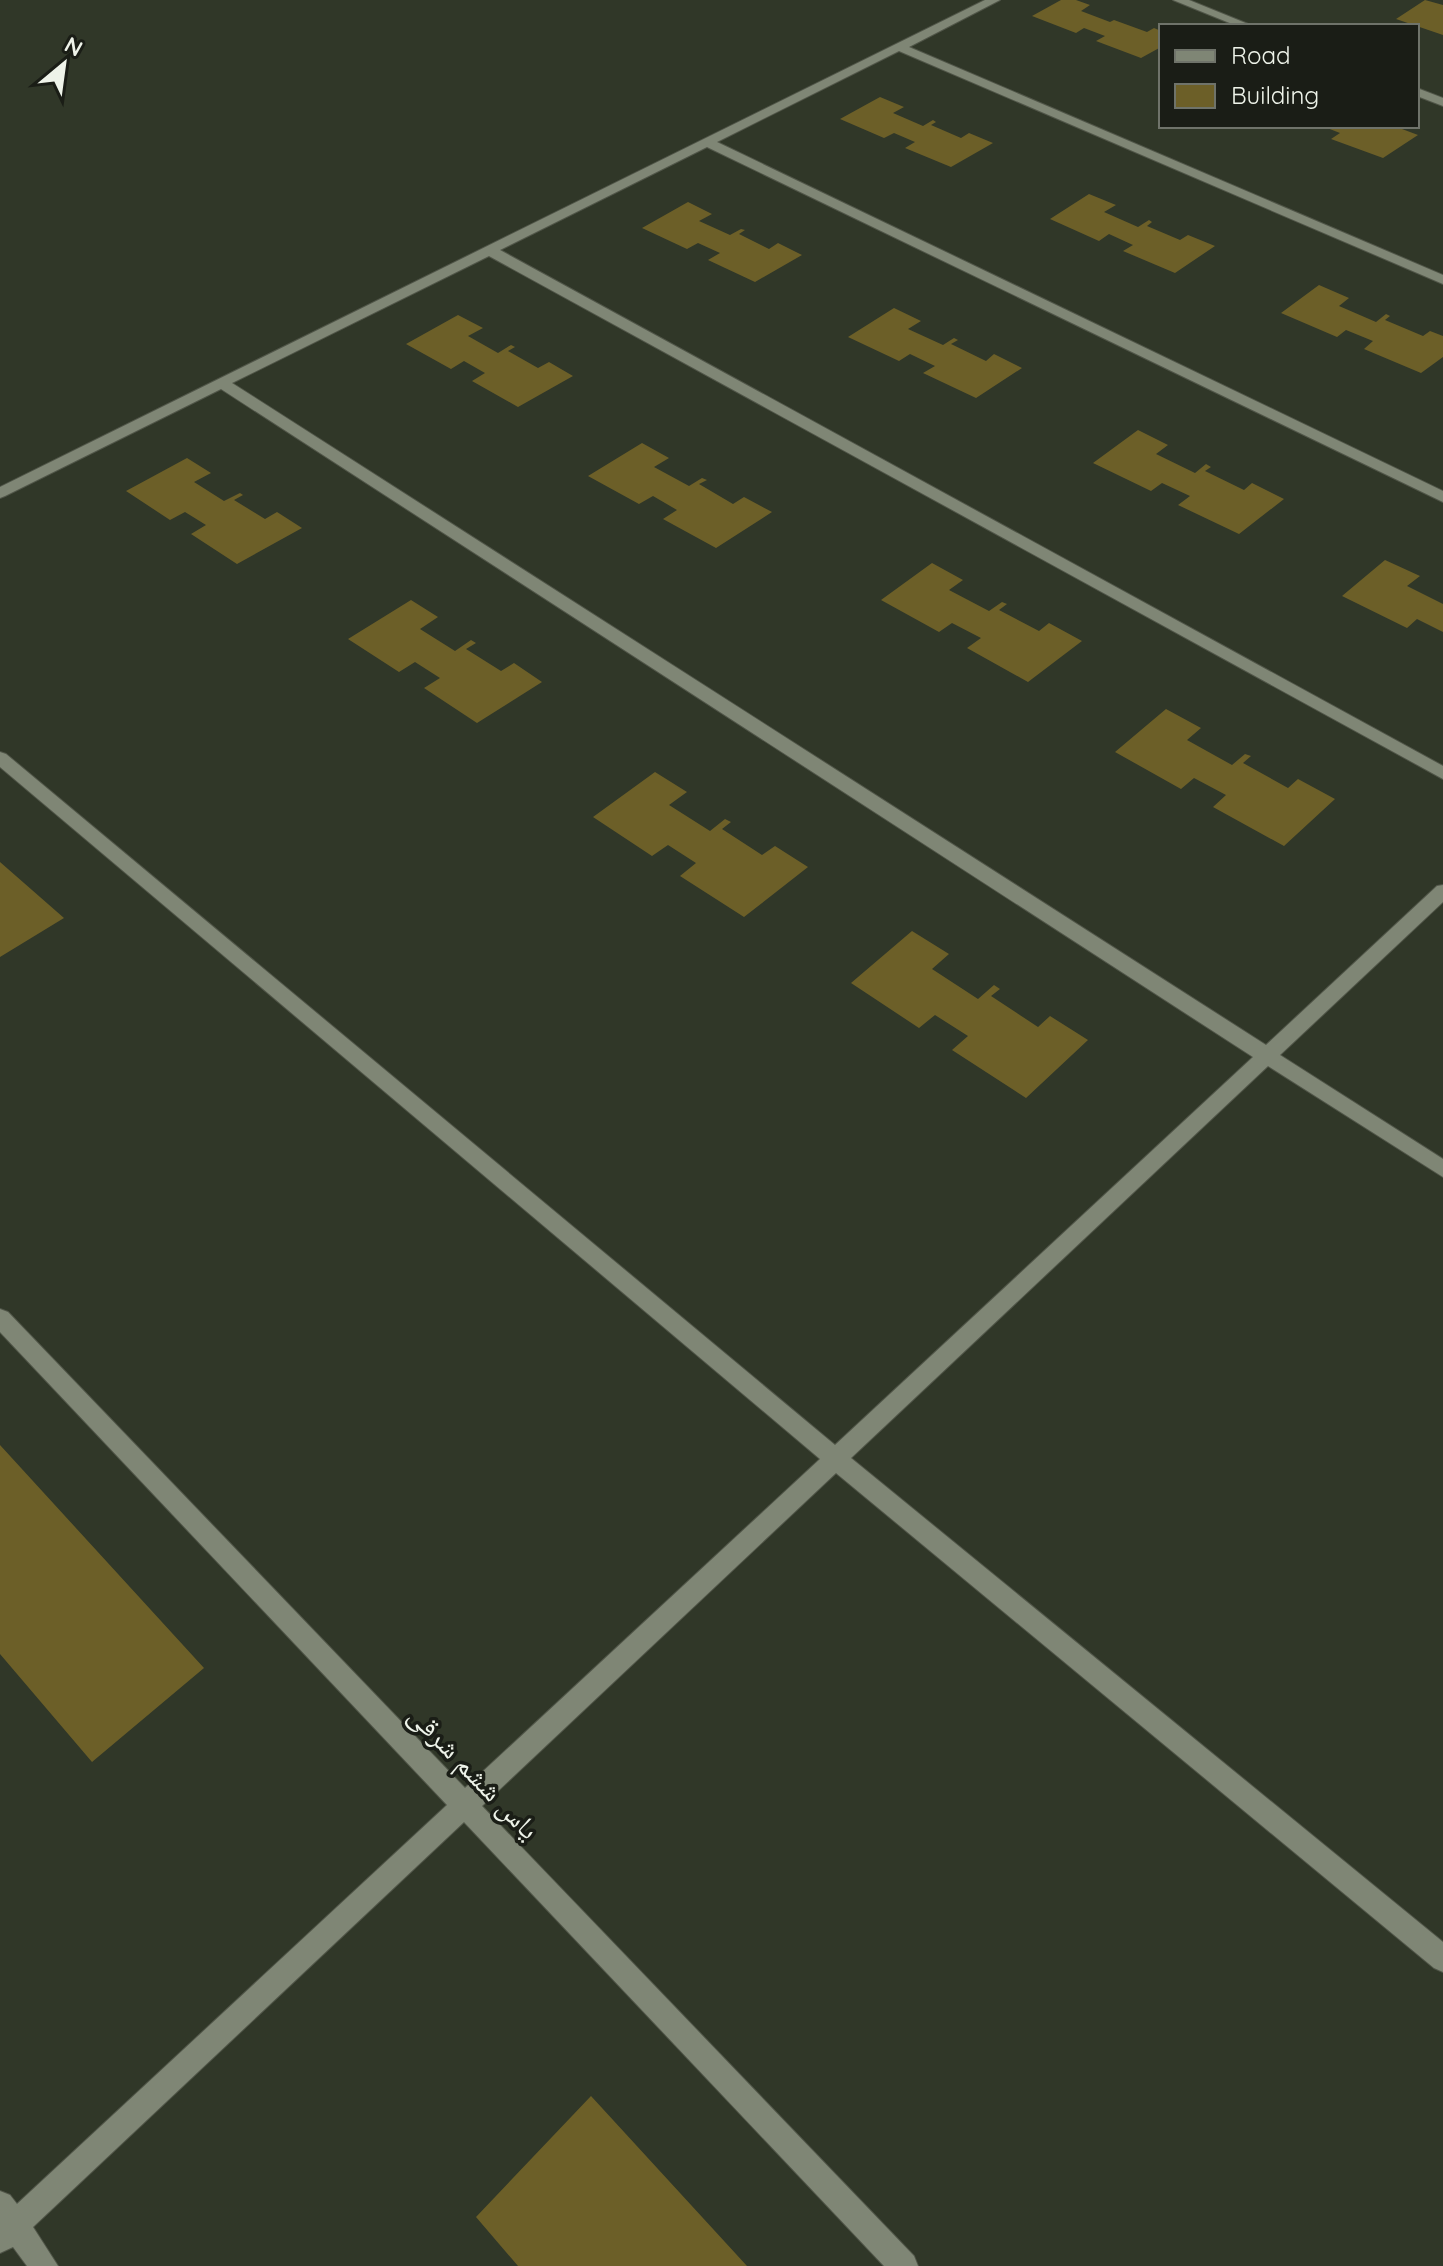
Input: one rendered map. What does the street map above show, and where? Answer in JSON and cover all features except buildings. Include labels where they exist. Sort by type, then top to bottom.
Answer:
[{"type":"street","points":[[0,493],[994,0]]},
{"type":"street","points":[[1179,0],[1242,24]]},
{"type":"street","points":[[899,47],[1443,280]]},
{"type":"street","points":[[1419,93],[1443,102]]},
{"type":"street","points":[[707,142],[1443,497]]},
{"type":"street","points":[[489,250],[1443,773]]},
{"type":"street","points":[[222,383],[1443,1169]]},
{"type":"street","points":[[0,758],[836,1459],[1443,1959]]},
{"type":"street","points":[[44,2266],[5,2224],[465,1806],[1443,891]]},
{"type":"street","name":"یاس ششم شرقی","points":[[0,1318],[904,2266]]}]
